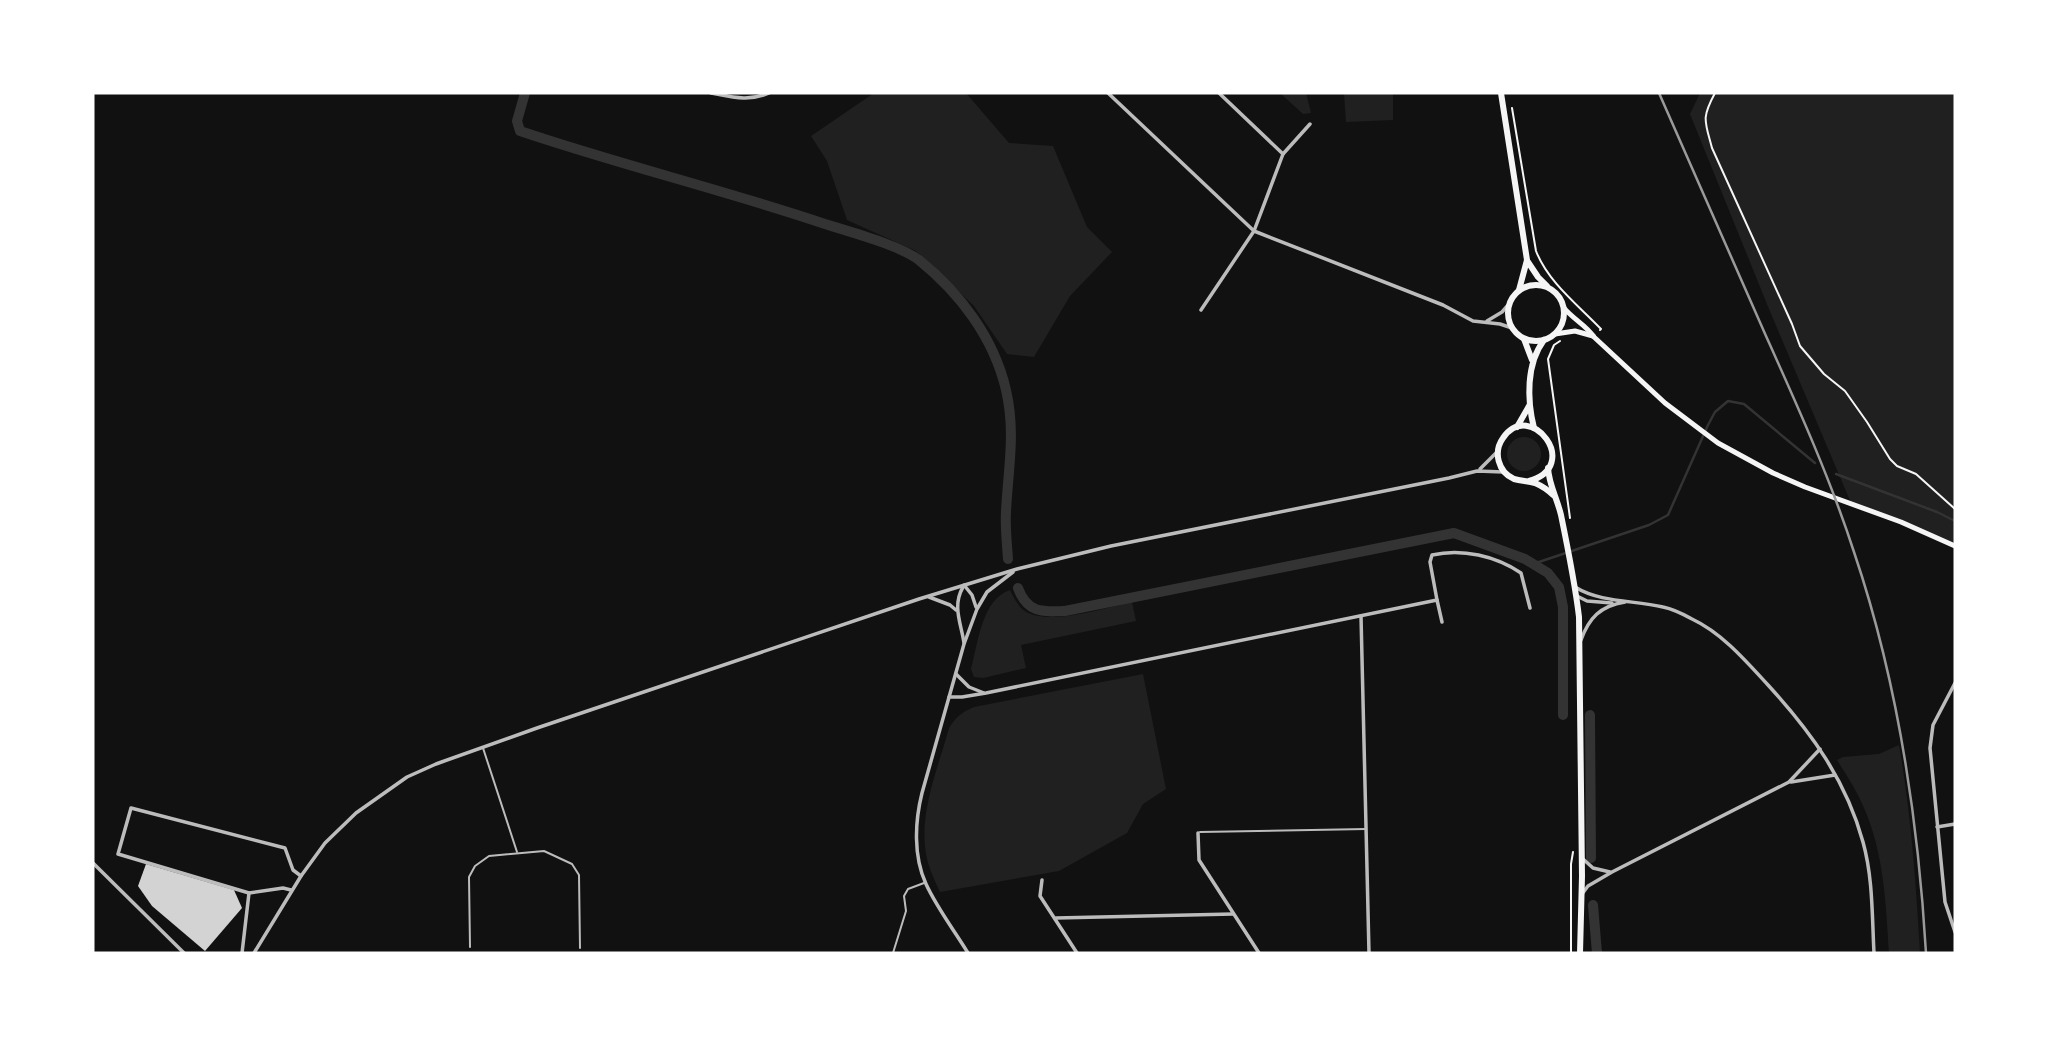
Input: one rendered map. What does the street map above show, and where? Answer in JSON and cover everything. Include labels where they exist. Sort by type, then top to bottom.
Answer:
[{"type":"main road","points":[[1501,93],[1527,260],[1519,290]]},
{"type":"main road","points":[[1527,260],[1538,277],[1555,292],[1564,308],[1588,328],[1594,337],[1665,403],[1715,440],[1773,473],[1955,545]]},
{"type":"main road","points":[[1534,428],[1529,405],[1532,360],[1524,339],[1512,328],[1507,313],[1509,304],[1519,290],[1537,284],[1547,286]]},
{"type":"main road","points":[[1555,334],[1564,321],[1564,308]]},
{"type":"main road","points":[[1524,339],[1544,340],[1555,334],[1576,331],[1594,337]]},
{"type":"main road","points":[[1532,360],[1544,340]]},
{"type":"main road","points":[[1529,405],[1517,427],[1499,443],[1498,461],[1511,478],[1529,481],[1555,496]]},
{"type":"main road","points":[[1517,427],[1534,428],[1545,435],[1550,443],[1552,453],[1548,468],[1549,480],[1577,596],[1581,643],[1580,953]]},
{"type":"main road","points":[[1529,481],[1541,476],[1548,468]]},
{"type":"street","points":[[711,93],[743,99],[758,98],[769,93]]},
{"type":"street","points":[[1108,93],[1254,231],[1443,305],[1473,321],[1512,328]]},
{"type":"street","points":[[1219,93],[1283,154]]},
{"type":"street","points":[[1201,310],[1254,231],[1283,154],[1310,124]]},
{"type":"street","points":[[1485,322],[1502,312],[1509,304]]},
{"type":"street","points":[[1478,471],[1498,450]]},
{"type":"street","points":[[254,953],[301,876],[325,843],[356,813],[388,789],[419,771],[482,747],[926,597],[1017,569],[1111,546],[1478,471],[1506,473]]},
{"type":"street","points":[[1442,622],[1430,562],[1432,555],[1473,553],[1521,573],[1530,608]]},
{"type":"street","points":[[968,953],[925,882],[917,845],[917,816],[964,644],[977,609],[987,592],[1017,569]]},
{"type":"street","points":[[964,585],[972,595],[977,609]]},
{"type":"street","points":[[957,611],[959,594],[964,585]]},
{"type":"street","points":[[1575,587],[1584,592],[1627,602],[1666,607],[1696,620],[1724,640],[1780,698],[1820,749],[1837,775],[1850,805],[1863,843],[1871,888],[1874,953]]},
{"type":"street","points":[[1577,596],[1587,601],[1627,602]]},
{"type":"street","points":[[926,597],[950,605],[957,611],[964,644]]},
{"type":"street","points":[[949,697],[986,693],[1437,600]]},
{"type":"street","points":[[1581,643],[1592,618],[1604,608],[1616,603]]},
{"type":"street","points":[[1361,616],[1369,953]]},
{"type":"street","points":[[956,674],[969,687],[986,693]]},
{"type":"street","points":[[1955,683],[1933,725],[1931,737],[1945,902],[1955,932]]},
{"type":"street","points":[[1789,782],[1820,749]]},
{"type":"street","points":[[1581,895],[1588,886],[1612,872],[1789,782],[1837,775]]},
{"type":"street","points":[[292,891],[283,888],[248,893],[118,854],[131,808],[285,849],[293,870],[301,876]]},
{"type":"street","points":[[1937,827],[1955,824]]},
{"type":"street","points":[[1198,832],[1199,860],[1259,953]]},
{"type":"street","points":[[1582,858],[1593,868],[1612,872]]},
{"type":"street","points":[[93,863],[184,953]]},
{"type":"street","points":[[1042,880],[1040,896],[1077,953]]},
{"type":"street","points":[[242,953],[248,893]]},
{"type":"street","points":[[1056,918],[1233,914]]},
{"type":"lane","points":[[482,747],[518,853]]},
{"type":"lane","points":[[1198,832],[1367,829]]},
{"type":"lane","points":[[470,947],[468,877],[475,866],[489,856],[544,852],[572,864],[579,875],[580,948]]},
{"type":"lane","points":[[893,953],[906,911],[904,896],[908,889],[925,882]]},
{"type":"path","points":[[1715,93],[1706,109],[1704,121],[1712,148],[1800,346],[1824,374],[1845,391],[1889,459],[1897,466],[1916,474],[1955,509]]},
{"type":"path","points":[[1511,105],[1536,251],[1551,278],[1601,329],[1594,337]]},
{"type":"path","points":[[1567,337],[1554,345],[1548,359],[1571,522]]},
{"type":"shaded area","points":[[874,93],[966,93],[1009,143],[1053,146],[1087,227],[1112,252],[1070,296],[1034,357],[1007,354],[974,306],[916,251],[847,220],[827,161],[811,136]]},
{"type":"shaded area","points":[[1280,93],[1306,93],[1311,113],[1303,114]]},
{"type":"shaded area","points":[[1344,93],[1393,93],[1393,120],[1346,122]]},
{"type":"shaded area","points":[[1700,93],[1955,93],[1955,549],[1851,503],[1690,114]]},
{"type":"shaded area","points":[[1524,437],[1536,442],[1541,454],[1536,466],[1524,471],[1512,466],[1507,454],[1512,442]]},
{"type":"shaded area","points":[[1010,590],[1020,607],[1032,614],[1059,617],[1132,602],[1136,621],[1021,645],[1026,668],[983,678],[974,677],[971,669],[987,612],[993,602]]},
{"type":"shaded area","points":[[1143,674],[1166,789],[1143,804],[1127,833],[1059,871],[940,892],[930,869],[924,831],[932,786],[949,728],[957,718],[974,707]]},
{"type":"shaded area","points":[[1899,745],[1907,797],[1920,953],[1889,953],[1883,879],[1876,843],[1861,802],[1837,760],[1843,757],[1879,754]]},
{"type":"building","points":[[146,864],[234,890],[242,908],[205,951],[152,906],[138,886]]},
{"type":"waterway","points":[[525,93],[517,121],[520,131],[874,239],[910,254],[934,273],[961,302],[984,335],[1006,390],[1011,436],[1006,518],[1008,559]]},
{"type":"waterway","points":[[1533,564],[1649,525],[1668,515],[1708,425],[1715,412],[1728,401],[1744,404],[1815,463]]},
{"type":"waterway","points":[[1836,474],[1955,521]]},
{"type":"waterway","points":[[1018,588],[1031,607],[1065,611],[1454,533],[1525,559],[1548,573],[1559,587],[1563,607],[1563,715]]},
{"type":"waterway","points":[[1590,715],[1591,858]]},
{"type":"waterway","points":[[1593,905],[1597,953]]},
{"type":"railway","points":[[1659,93],[1813,443],[1845,524],[1869,601],[1883,650],[1904,750],[1918,851],[1926,953]]}]
